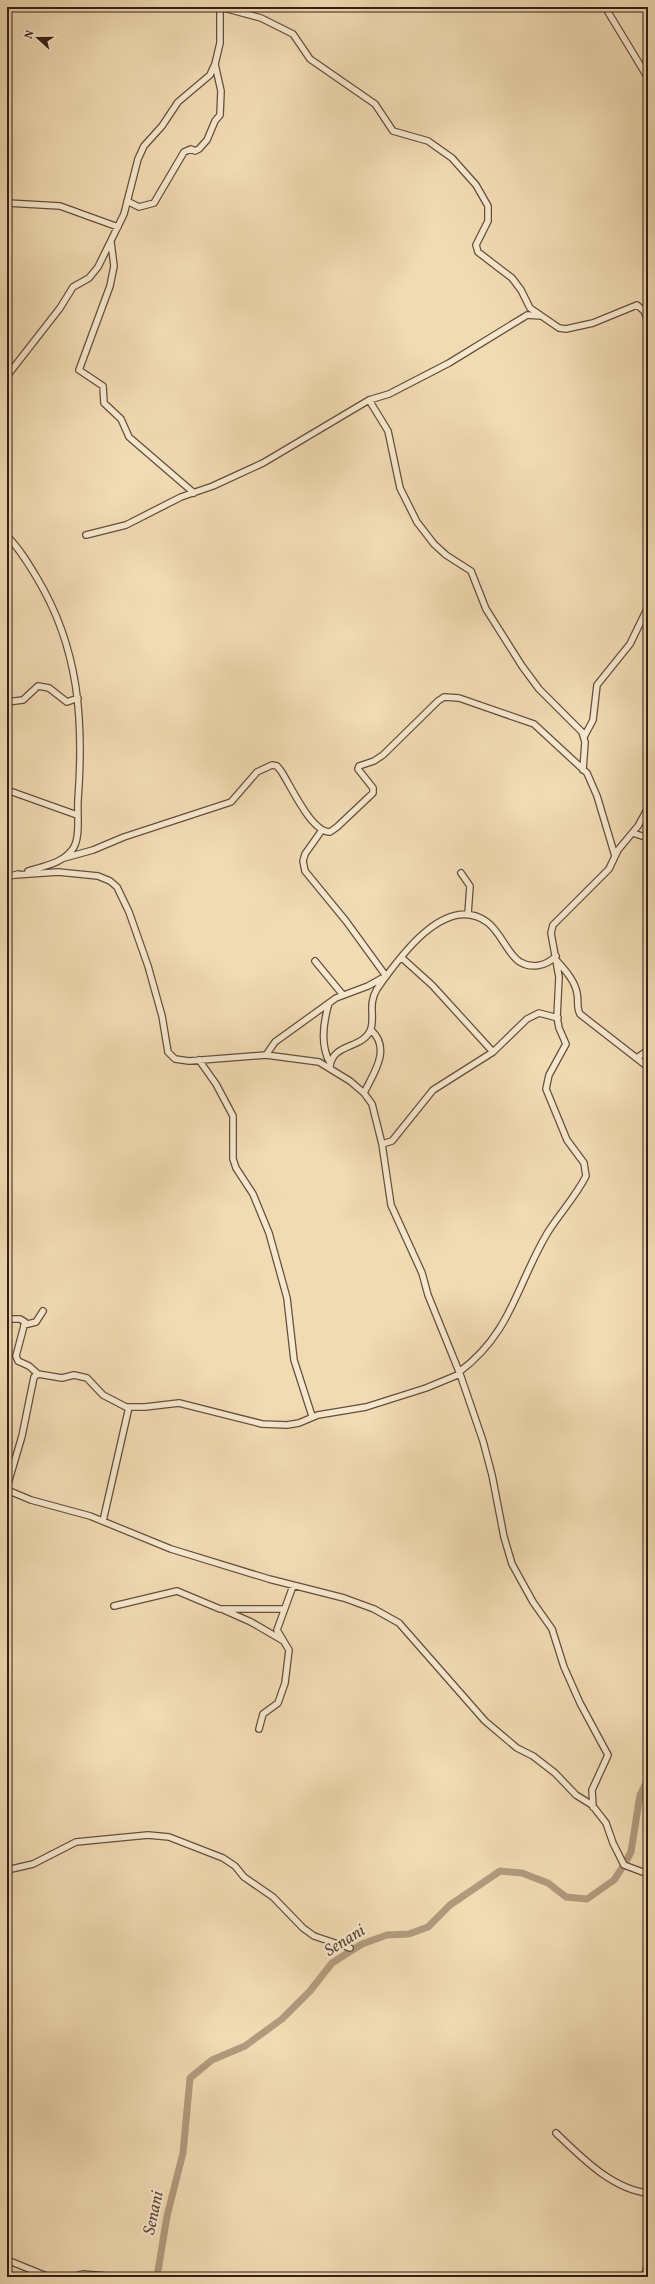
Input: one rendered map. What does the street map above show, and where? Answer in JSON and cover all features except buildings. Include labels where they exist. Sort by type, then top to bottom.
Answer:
[{"type":"street","points":[[7,376],[60,308],[73,287],[92,275],[118,227],[128,201],[138,159],[144,146],[162,126],[178,102],[202,83],[210,74],[215,64],[220,43],[220,7],[261,18],[294,34],[310,59],[375,104],[393,130],[428,141],[452,158],[476,185],[488,206],[488,221],[476,245],[478,252],[512,278],[521,290],[530,308],[559,328],[566,329],[593,323],[636,305],[644,311],[648,321]]},
{"type":"street","points":[[605,7],[648,78]]},
{"type":"street","points":[[128,201],[139,207],[154,203],[184,152],[191,149],[194,151],[199,149],[207,140],[220,112],[221,91],[215,64]]},
{"type":"street","points":[[7,203],[14,205],[39,203],[60,206],[118,227]]},
{"type":"street","points":[[111,241],[114,266],[110,286],[79,370],[102,386],[104,404],[121,419],[129,437],[194,493]]},
{"type":"street","points":[[86,535],[126,525],[263,463],[369,400],[390,394],[450,363],[527,315],[541,316]]},
{"type":"street","points":[[369,400],[388,431],[400,488],[417,522],[434,544],[446,555],[466,566],[470,571],[486,610],[522,666],[539,689],[581,730],[584,737]]},
{"type":"street","points":[[7,536],[24,557],[57,615],[72,662],[78,698],[82,739],[77,815],[77,840],[72,851],[56,863],[7,877]]},
{"type":"street","points":[[583,770],[584,737],[592,720],[597,685],[630,644],[648,607]]},
{"type":"street","points":[[7,702],[22,700],[38,686],[49,688],[67,702],[78,698]]},
{"type":"street","points":[[64,858],[93,850],[124,837],[231,802],[257,772],[272,765],[277,766],[282,771],[306,812],[322,830],[330,832],[338,827],[373,793],[370,784],[358,769],[359,766],[374,761],[383,755],[434,704],[444,697],[459,698],[534,724],[583,770],[591,781],[615,856]]},
{"type":"street","points":[[7,790],[77,815]]},
{"type":"street","points":[[7,1319],[23,1320],[24,1325],[16,1352],[16,1359],[29,1366],[38,1374],[62,1378],[74,1375],[87,1378],[102,1395],[130,1407],[179,1403],[239,1418],[277,1425],[299,1423],[312,1416],[366,1407],[426,1388],[459,1373],[486,1348],[507,1318],[548,1232],[586,1176],[584,1163],[567,1140],[546,1089],[548,1075],[565,1047],[565,1039],[560,1032],[558,1018],[560,977],[551,933],[553,925],[609,869],[615,856],[624,842],[633,833],[648,808]]},
{"type":"street","points":[[322,830],[302,860],[305,872],[346,921],[386,976]]},
{"type":"street","points":[[633,833],[648,838]]},
{"type":"street","points":[[15,874],[58,872],[98,876],[110,880],[117,887],[129,912],[148,966],[162,1016],[168,1052],[175,1060],[182,1062],[266,1055],[305,1059],[330,1065],[364,1093],[372,1104],[382,1144],[391,1205],[422,1273],[428,1295],[459,1373],[483,1441],[493,1481],[504,1537],[512,1564],[533,1602],[552,1629],[564,1667],[580,1703],[608,1755],[592,1790],[593,1807]]},
{"type":"street","points":[[461,873],[470,886],[468,914]]},
{"type":"street","points":[[330,1065],[337,1052],[367,1036],[371,1030],[372,996],[386,976],[420,937],[435,924],[451,917],[468,914],[479,917],[496,930],[520,962],[530,966],[541,966],[556,958]]},
{"type":"street","points":[[402,958],[432,984],[493,1052]]},
{"type":"street","points":[[556,958],[572,980],[577,993],[577,1009],[580,1014],[648,1067]]},
{"type":"street","points":[[315,961],[343,995]]},
{"type":"street","points":[[266,1055],[275,1042],[329,1003],[343,995],[368,986],[386,976]]},
{"type":"street","points":[[329,1003],[325,1018],[324,1034],[325,1053],[330,1065]]},
{"type":"street","points":[[382,1144],[392,1141],[433,1090],[493,1052],[534,1015],[540,1013],[558,1018]]},
{"type":"street","points":[[364,1093],[378,1066],[381,1055],[380,1043],[371,1030]]},
{"type":"street","points":[[637,1058],[648,1050]]},
{"type":"street","points":[[199,1060],[216,1084],[233,1116],[233,1159],[236,1168],[253,1194],[269,1233],[287,1298],[294,1360],[312,1416]]},
{"type":"street","points":[[24,1325],[36,1322],[43,1311]]},
{"type":"street","points":[[7,1487],[22,1436],[34,1377],[38,1374]]},
{"type":"street","points":[[103,1520],[130,1407]]},
{"type":"street","points":[[7,1490],[31,1500],[103,1520],[171,1549],[293,1586],[344,1598],[374,1608],[399,1623],[485,1721],[516,1748],[533,1756],[554,1773],[576,1795],[593,1807],[606,1823],[621,1861],[628,1868],[648,1874]]},
{"type":"street","points":[[258,1729],[263,1714],[277,1704],[284,1683],[289,1656],[288,1650],[278,1630],[293,1586]]},
{"type":"street","points":[[114,1606],[177,1591],[251,1622],[271,1635],[283,1640]]},
{"type":"street","points":[[220,1609],[284,1609]]},
{"type":"street","points":[[7,1870],[33,1864],[76,1842],[148,1835],[169,1837],[223,1858],[234,1866],[244,1877],[273,1897],[309,1932],[324,1940],[350,1948]]},
{"type":"street","points":[[556,2133],[610,2178],[637,2192],[648,2193]]},
{"type":"street","points":[[7,2260],[49,2277]]},
{"type":"street","points":[[644,2277],[648,2264]]},
{"type":"street","points":[[72,2277],[83,2274],[119,2277]]},
{"type":"waterway","name":"Senani","points":[[157,2277],[167,2216],[183,2153],[190,2078],[212,2060],[245,2046],[282,2019],[310,1991],[332,1963],[362,1944],[387,1935],[409,1934],[428,1927],[450,1905],[500,1871],[522,1873],[548,1883],[566,1897],[587,1899],[614,1880],[631,1852],[640,1795],[648,1779]]}]
